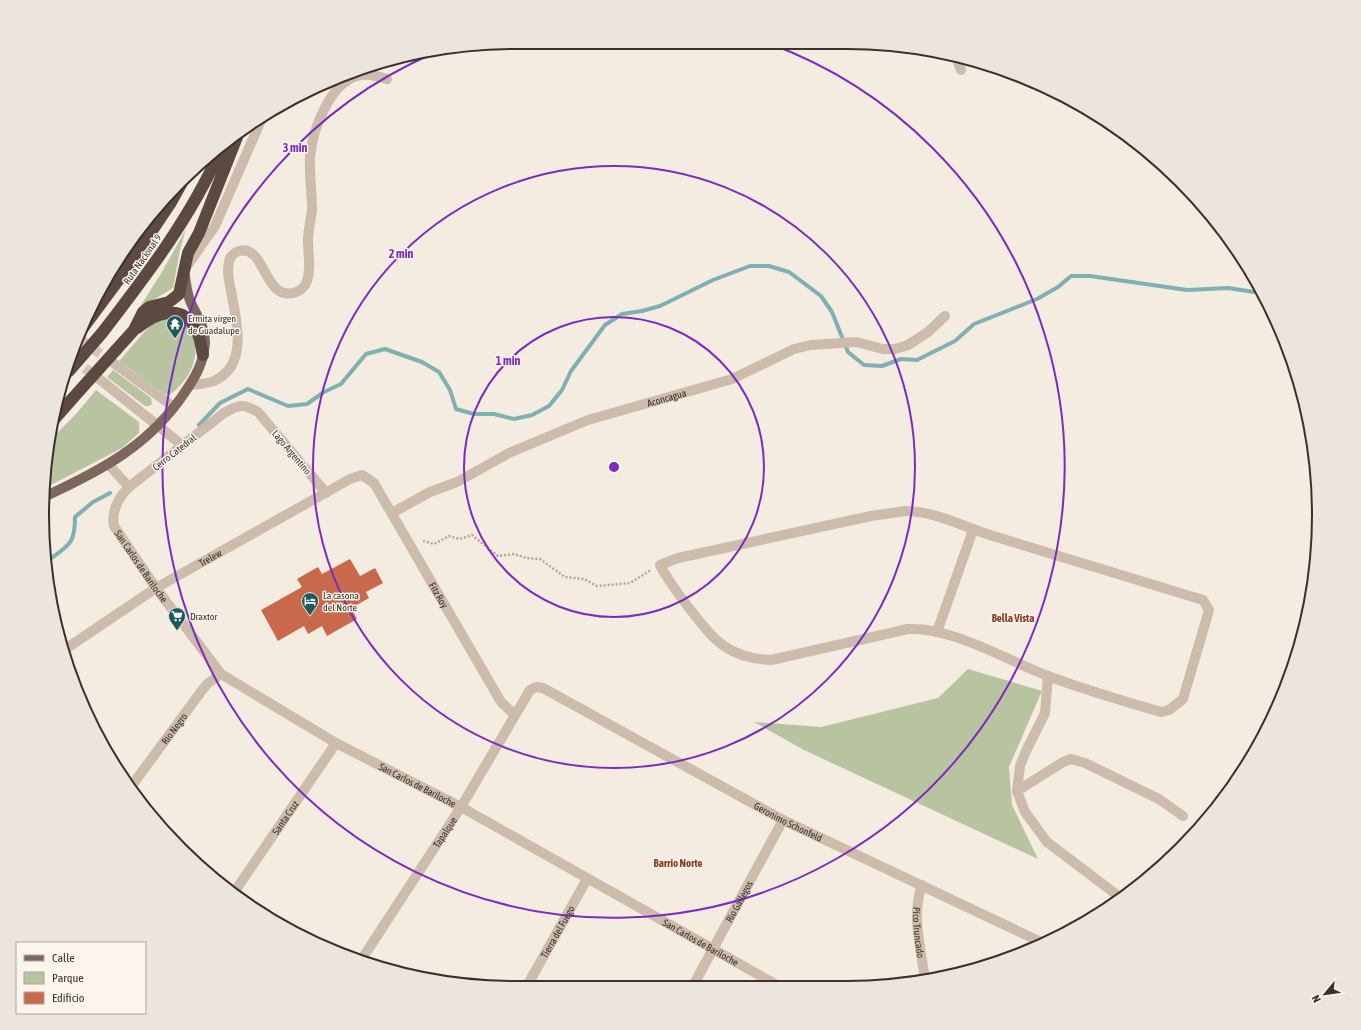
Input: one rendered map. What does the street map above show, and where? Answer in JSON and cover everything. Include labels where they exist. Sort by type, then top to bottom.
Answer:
[{"type":"highway","points":[[134,330],[143,312],[149,306],[169,302],[179,294],[188,253],[235,142]]},
{"type":"highway","name":"Ruta Nacional 9","points":[[74,365],[102,333],[173,235],[188,212],[217,158]]},
{"type":"highway","name":"Ruta Nacional 9","points":[[96,311],[173,199]]},
{"type":"highway","points":[[146,230],[170,204]]},
{"type":"highway","points":[[61,410],[134,330],[151,317],[159,314],[177,314],[190,321],[196,328],[203,355]]},
{"type":"main road","points":[[50,494],[109,465],[137,445],[160,425],[190,385],[202,362],[204,329],[188,296],[184,270]]},
{"type":"street","points":[[959,63],[962,70]]},
{"type":"street","points":[[360,76],[367,75],[387,79]]},
{"type":"street","points":[[190,385],[216,380],[225,374],[234,357],[238,332],[228,276],[231,256],[237,251],[245,250],[253,253],[276,289],[290,294],[299,292],[305,286],[308,278],[308,239],[312,212],[310,156],[319,123],[330,98],[337,88],[348,80]]},
{"type":"street","points":[[184,270],[215,226],[258,126]]},
{"type":"street","name":"Aconcagua","points":[[392,513],[430,492],[458,482],[509,453],[588,420],[732,379],[794,349],[811,345],[856,342],[883,349],[895,349],[908,344],[928,332],[945,316]]},
{"type":"street","points":[[112,362],[174,407]]},
{"type":"street","points":[[98,378],[160,425],[182,445]]},
{"type":"street","name":"Cerro Catedral","points":[[114,526],[112,516],[118,498],[129,487],[182,445],[224,413],[238,406],[246,405],[258,412]]},
{"type":"street","name":"Lago Argentino","points":[[258,412],[326,493]]},
{"type":"street","points":[[109,465],[129,487]]},
{"type":"street","name":"Fitz Roy","points":[[362,475],[374,483],[501,702],[515,716]]},
{"type":"street","name":"Trelew","points":[[68,647],[156,588],[350,479],[362,475]]},
{"type":"street","points":[[905,511],[918,511],[935,515],[973,530],[1203,600],[1210,610],[1183,699],[1169,710],[1161,712],[1048,676],[987,650],[936,632],[919,628],[908,629],[771,660],[752,659],[733,652],[712,638],[669,581],[660,565],[678,558],[871,516],[905,511]]},
{"type":"street","name":"San Carlos de Bariloche","points":[[114,526],[156,588],[221,674],[336,743],[461,807],[770,981]]},
{"type":"street","points":[[936,632],[973,530]]},
{"type":"street","name":"Río Negro","points":[[134,783],[207,684],[221,674]]},
{"type":"street","points":[[1048,676],[1045,713],[1020,766],[1017,791],[1025,812],[1047,842],[1116,894]]},
{"type":"street","name":"Tapalque","points":[[364,956],[461,807],[530,690],[536,687],[543,688]]},
{"type":"street","name":"Geronimo Schonfeld","points":[[543,688],[783,820],[1037,940]]},
{"type":"street","name":"Santa Cruz","points":[[236,888],[336,743]]},
{"type":"street","points":[[1017,791],[1063,762],[1071,759],[1085,763],[1158,799],[1183,816]]},
{"type":"street","name":"Rio Gallegos","points":[[696,981],[783,820]]},
{"type":"street","name":"Tierra del Fuego","points":[[530,981],[587,879]]},
{"type":"street","name":"Pico Truncado","points":[[922,885],[917,899],[916,911],[924,974]]},
{"type":"path","points":[[423,541],[434,544],[449,536],[460,539],[472,535],[498,556],[514,554],[526,558],[540,559],[565,577],[584,580],[596,586],[630,583],[660,565]]},
{"type":"green space","points":[[186,229],[180,250],[173,288],[145,305],[136,313],[162,272]]},
{"type":"green space","points":[[167,315],[184,321],[193,336],[195,345],[193,364],[189,373],[184,382],[169,395],[163,393],[119,361],[152,323]]},
{"type":"green space","points":[[113,370],[151,398],[152,404],[145,406],[107,377]]},
{"type":"green space","points":[[96,390],[139,422],[139,433],[122,448],[50,485],[56,434],[77,413]]},
{"type":"green space","points":[[968,669],[1042,691],[1009,767],[1012,805],[1038,859],[804,750],[754,722],[821,727],[938,698]]},
{"type":"building","points":[[350,559],[360,576],[375,568],[383,583],[366,592],[369,598],[351,608],[357,619],[327,636],[322,626],[308,634],[304,626],[278,641],[261,610],[302,587],[297,579],[318,567],[322,574]]},
{"type":"waterway","points":[[199,425],[220,403],[248,389],[288,406],[307,404],[324,392],[341,384],[366,354],[385,349],[422,362],[439,372],[450,390],[456,409],[474,414],[494,414],[514,419],[532,415],[549,406],[562,390],[571,371],[605,325],[622,314],[660,306],[713,280],[750,266],[769,266],[789,272],[821,296],[832,312],[848,352],[864,365],[882,366],[901,359],[917,360],[955,341],[974,324],[1037,299],[1058,287],[1071,276],[1090,276],[1187,290],[1228,288],[1255,292]]},
{"type":"waterway","points":[[51,558],[65,548],[72,540],[75,527],[75,517],[93,502],[110,493]]},
{"type":"tunnel","points":[[83,341],[112,362]]},
{"type":"tunnel","points":[[75,361],[98,378]]},
{"type":"place","name":"Ermita virgen de Guadalupe","points":[[175,339]]},
{"type":"place","name":"La casona del Norte","points":[[310,616]]},
{"type":"place","name":"Draxtor","points":[[177,631]]},
{"type":"district","name":"Bella Vista","points":[[1013,618]]},
{"type":"district","name":"Barrio Norte","points":[[678,863]]}]
